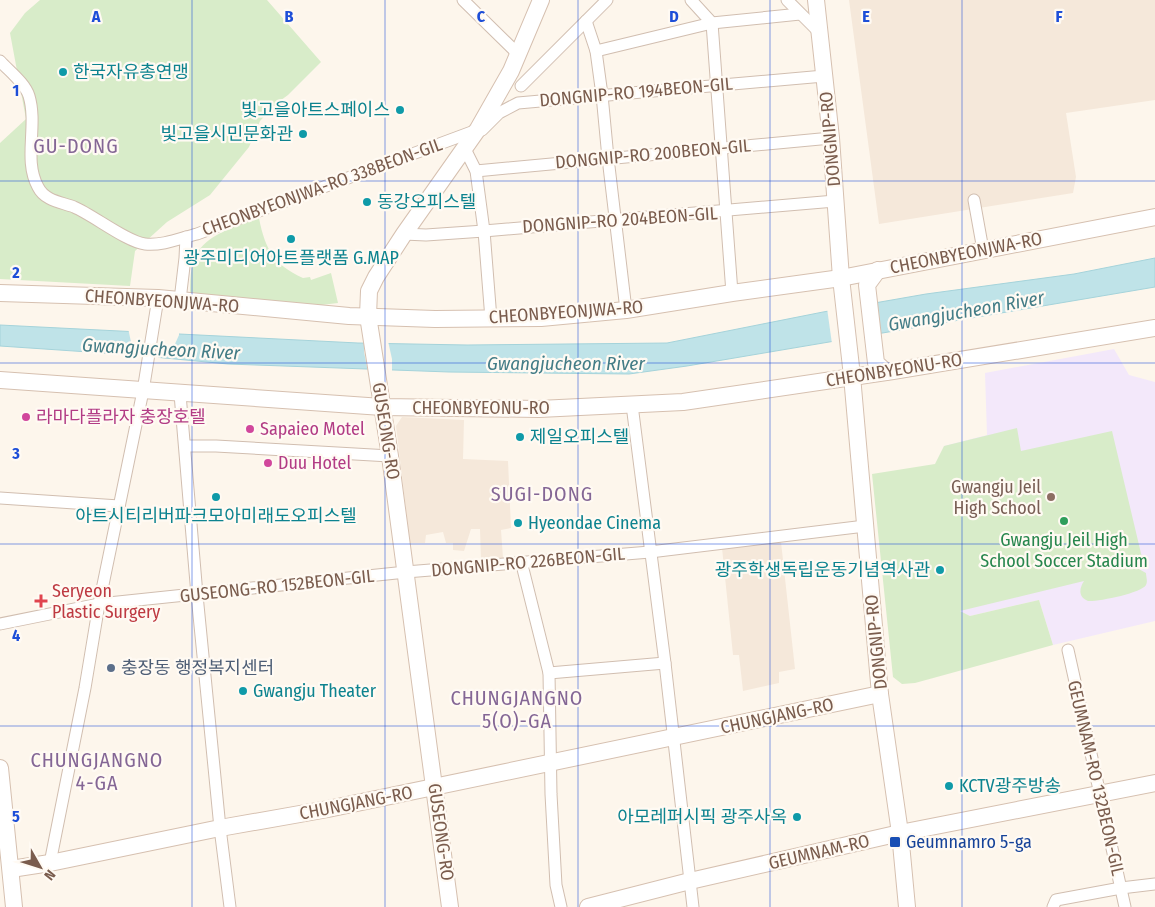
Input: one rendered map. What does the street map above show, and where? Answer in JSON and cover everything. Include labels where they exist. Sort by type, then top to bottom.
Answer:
[{"type":"street","points":[[464,0],[518,54]]},
{"type":"street","name":"GUSEONG-RO","points":[[450,907],[390,456],[368,316],[368,296],[372,284],[404,234],[478,129],[514,83],[518,54],[541,0]]},
{"type":"street","points":[[528,102],[514,83],[586,21],[607,0]]},
{"type":"street","points":[[691,0],[712,24],[732,292]]},
{"type":"street","points":[[787,0],[820,33]]},
{"type":"street","name":"DONGNIP-RO","points":[[816,0],[831,138],[842,282],[852,372],[880,694],[900,833],[907,907]]},
{"type":"street","points":[[596,51],[712,24],[800,14]]},
{"type":"street","points":[[586,21],[596,51],[626,310]]},
{"type":"street","name":"CHEONBYEONJWA-RO 338BEON-GIL","points":[[0,61],[29,97],[32,112],[32,165],[39,189],[52,200],[74,207],[134,241],[143,244],[165,242],[186,237],[478,129]]},
{"type":"street","name":"DONGNIP-RO 194BEON-GIL","points":[[465,149],[499,113],[518,103],[824,76]]},
{"type":"street","name":"DONGNIP-RO 200BEON-GIL","points":[[476,171],[831,138]]},
{"type":"street","points":[[465,149],[476,171],[484,231],[491,319]]},
{"type":"street","points":[[974,200],[983,250]]},
{"type":"street","name":"DONGNIP-RO 204BEON-GIL","points":[[404,234],[426,235],[484,231],[726,212],[836,201]]},
{"type":"street","name":"CHEONBYEONJWA-RO","points":[[0,293],[157,305],[180,300],[368,316],[491,319],[541,318],[626,310],[732,292],[842,282],[878,270],[1155,217]]},
{"type":"street","points":[[180,300],[186,237]]},
{"type":"street","points":[[878,270],[867,285],[881,367]]},
{"type":"street","points":[[50,863],[86,688],[99,604],[144,387],[157,305]]},
{"type":"street","name":"CHEONBYEONU-RO","points":[[0,380],[144,387],[180,394],[382,407],[539,410],[683,402],[881,367],[1155,328]]},
{"type":"street","points":[[180,394],[197,595],[220,828],[230,907]]},
{"type":"street","points":[[632,405],[650,552]]},
{"type":"street","points":[[185,446],[216,446],[390,456]]},
{"type":"street","points":[[0,498],[119,506]]},
{"type":"street","name":"DONGNIP-RO 226BEON-GIL","points":[[406,572],[521,561],[650,552],[865,526]]},
{"type":"street","name":"DONGNIP-RO 226BEON-GIL","points":[[650,552],[665,663]]},
{"type":"street","points":[[521,561],[549,673],[551,794],[556,885],[561,907]]},
{"type":"street","name":"GUSEONG-RO 152BEON-GIL","points":[[0,624],[99,604],[406,572]]},
{"type":"street","name":"GEUMNAM-RO 132BEON-GIL","points":[[1068,650],[1125,907]]},
{"type":"street","points":[[549,673],[665,663],[692,907]]},
{"type":"street","name":"CHUNGJANG-RO","points":[[5,871],[435,788],[880,694]]},
{"type":"street","points":[[0,768],[5,871],[14,907]]},
{"type":"street","name":"GEUMNAM-RO","points":[[588,907],[900,833],[1155,783]]},
{"type":"street","points":[[1052,907],[1056,900],[1155,884]]},
{"type":"shaded area","points":[[849,0],[1155,0],[1155,100],[1066,113],[1076,177],[1073,193],[879,224]]},
{"type":"shaded area","name":"Gwangju Jeil High School","points":[[1114,349],[1129,375],[1155,382],[1155,621],[1053,645],[1039,600],[970,616],[959,611],[944,446],[987,435],[985,373]]},
{"type":"shaded area","points":[[402,417],[464,420],[463,459],[508,461],[511,528],[501,530],[503,558],[481,559],[480,529],[471,529],[464,551],[453,550],[453,543],[446,543],[443,532],[426,535],[425,543],[410,543],[396,426]]},
{"type":"shaded area","points":[[781,542],[795,669],[779,672],[779,683],[743,691],[739,655],[733,655],[722,548]]},
{"type":"green space","points":[[40,0],[267,0],[321,62],[260,121],[249,147],[210,195],[167,222],[135,251],[130,286],[0,279],[0,143],[26,119],[10,33],[25,13]]},
{"type":"green space","points":[[259,218],[264,239],[272,255],[285,268],[303,278],[310,277],[311,280],[331,273],[338,303],[321,305],[190,294],[192,267],[201,247],[228,229]]},
{"type":"green space","points":[[1017,428],[1021,451],[1112,431],[1144,566],[1137,568],[1146,573],[1146,585],[1128,594],[1088,601],[1081,594],[1081,586],[1084,581],[960,611],[970,616],[1039,600],[1053,645],[915,683],[902,684],[893,677],[872,474],[935,464],[944,446]]},
{"type":"water","name":"Gwangjucheon River","points":[[1155,258],[1155,287],[687,366],[629,374],[449,372],[228,364],[0,346],[0,325],[358,343],[467,345],[667,343],[926,294],[1074,274]]},
{"type":"pier","points":[[871,301],[875,337],[832,344],[827,308]]},
{"type":"pier","points":[[128,328],[179,331],[179,335],[175,344],[159,355],[158,360],[138,358],[139,351],[131,342]]},
{"type":"pier","points":[[365,341],[388,341],[392,359],[392,373],[368,372],[364,352]]},
{"type":"place","name":"한국자유총연맹","points":[[63,72]]},
{"type":"place","name":"빛고을아트스페이스","points":[[400,110]]},
{"type":"place","name":"빛고을시민문화관","points":[[303,134]]},
{"type":"place","name":"동강오피스텔","points":[[367,202]]},
{"type":"place","name":"광주미디어아트플랫폼 G.MAP","points":[[291,239]]},
{"type":"place","name":"라마다플라자 충장호텔","points":[[26,417]]},
{"type":"place","name":"Sapaieo Motel","points":[[250,429]]},
{"type":"place","name":"제일오피스텔","points":[[520,437]]},
{"type":"place","name":"Duu Hotel","points":[[268,463]]},
{"type":"place","name":"아트시티리버파크모아미래도오피스텔","points":[[216,497]]},
{"type":"place","name":"Gwangju Jeil High School","points":[[1051,497]]},
{"type":"place","name":"Gwangju Jeil High School Soccer Stadium","points":[[1064,521]]},
{"type":"place","name":"Hyeondae Cinema","points":[[518,523]]},
{"type":"place","name":"광주학생독립운동기념역사관","points":[[940,570]]},
{"type":"place","name":"Seryeon Plastic Surgery","points":[[41,601]]},
{"type":"place","name":"충장동 행정복지센터","points":[[111,668]]},
{"type":"place","name":"Gwangju Theater","points":[[243,691]]},
{"type":"place","name":"KCTV광주방송","points":[[949,786]]},
{"type":"place","name":"아모레퍼시픽 광주사옥","points":[[797,817]]},
{"type":"place","name":"Geumnamro 5-ga","points":[[895,842]]},
{"type":"district","name":"GU-DONG","points":[[76,146]]},
{"type":"district","name":"SUGI-DONG","points":[[542,494]]},
{"type":"district","name":"CHUNGJANGNO 5(O)-GA","points":[[517,710]]},
{"type":"district","name":"CHUNGJANGNO 4-GA","points":[[97,772]]}]
